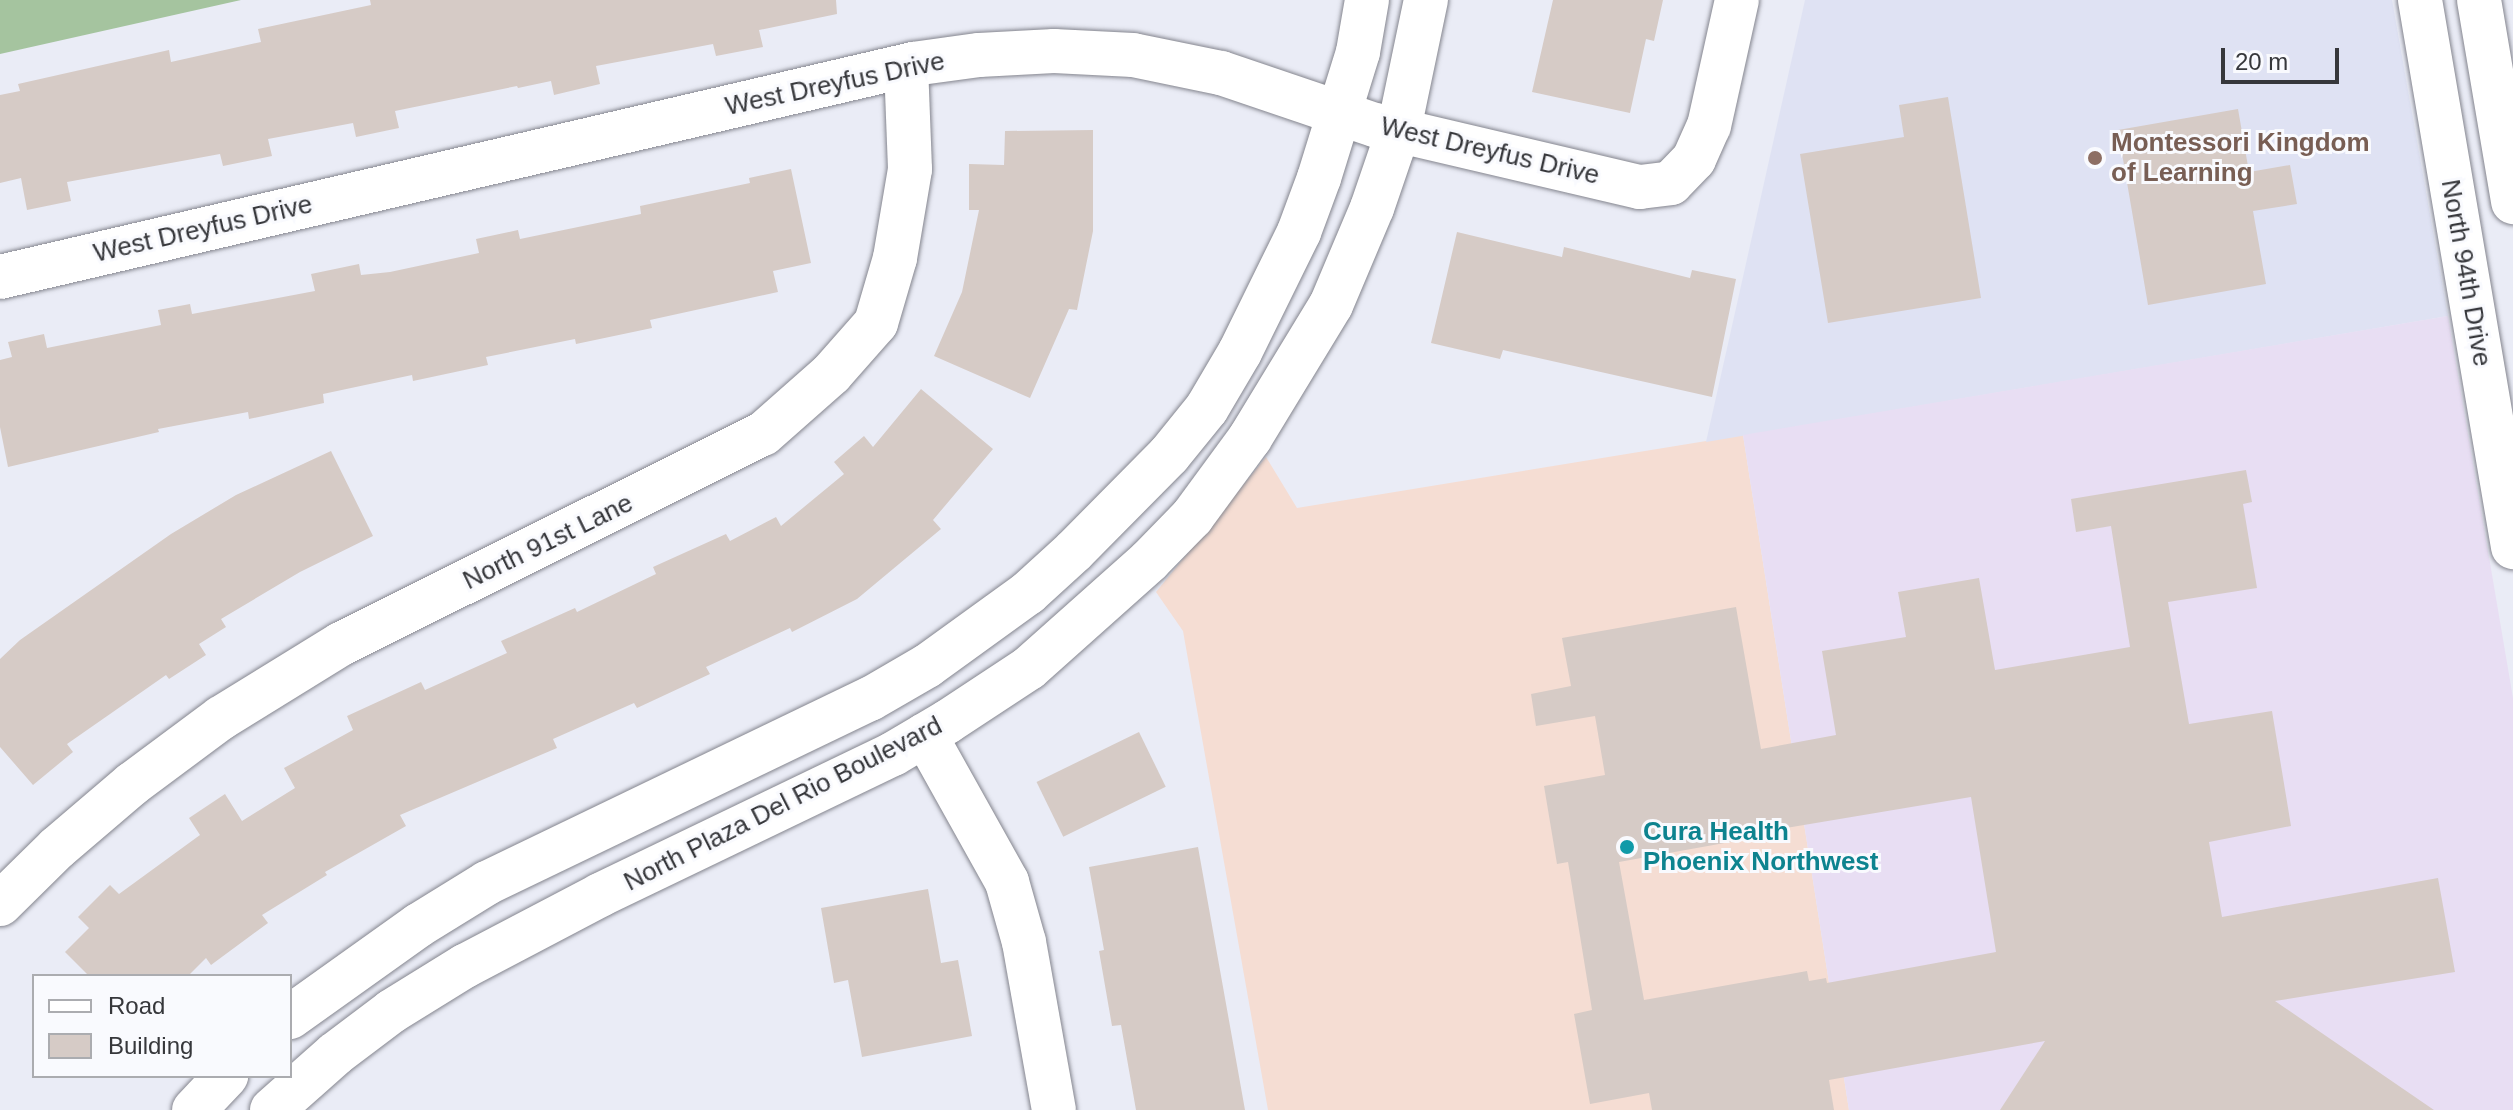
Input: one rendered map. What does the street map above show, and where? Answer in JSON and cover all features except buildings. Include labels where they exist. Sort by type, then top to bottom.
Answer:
[{"type":"street","name":"North Plaza Del Rio Boulevard","points":[[292,1016],[408,932],[487,883],[870,699],[927,666],[1028,593],[1147,478],[1207,408],[1247,340],[1299,232],[1341,114],[1358,52],[1367,0]]},
{"type":"street","name":"North Plaza Del Rio Boulevard","points":[[272,1110],[335,1054],[392,1011],[465,966],[925,735],[1029,668],[1109,599],[1192,517],[1250,438],[1331,305],[1372,208],[1399,129],[1426,0]]},
{"type":"street","name":"West Dreyfus Drive","points":[[0,277],[906,66],[979,55],[1054,51],[1133,55],[1221,73],[1341,114],[1640,187],[1671,183],[1694,159],[1709,126],[1737,0]]},
{"type":"street","name":"North 94th Drive","points":[[2420,0],[2513,547]]},
{"type":"street","points":[[2479,0],[2513,202]]},
{"type":"street","name":"North 91st Lane","points":[[0,904],[57,848],[132,784],[221,718],[341,644],[763,434],[831,374],[876,323],[895,258],[910,169],[906,66]]},
{"type":"street","points":[[1147,478],[1192,517]]},
{"type":"street","points":[[925,735],[1007,882],[1024,942],[1054,1110]]},
{"type":"shaded area","name":"Montessori Kingdom of Learning","points":[[1805,0],[2392,0],[2448,316],[1706,442]]},
{"type":"shaded area","points":[[2448,316],[2513,698],[2513,1110],[1849,1110],[1743,435]]},
{"type":"shaded area","points":[[1743,435],[1849,1110],[1268,1110],[1183,631],[1156,592],[1266,457],[1297,508]]},
{"type":"green space","points":[[0,0],[241,0],[0,54]]},
{"type":"place","name":"Montessori Kingdom of Learning","points":[[2095,158]]},
{"type":"place","name":"Cura Health Phoenix Northwest","points":[[1627,847]]}]
